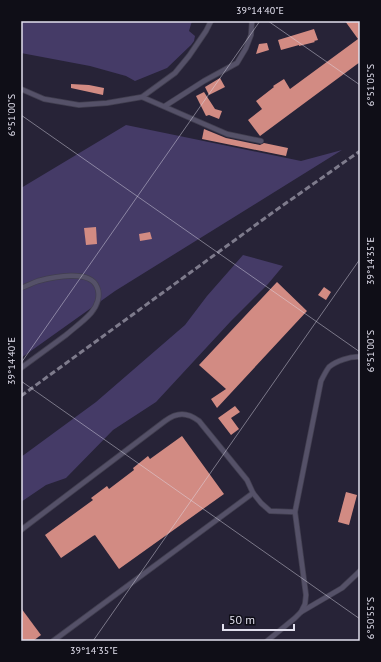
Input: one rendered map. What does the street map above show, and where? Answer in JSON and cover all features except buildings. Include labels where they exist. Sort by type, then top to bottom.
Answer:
[{"type":"lane","points":[[21,89],[44,99],[79,105],[107,103],[142,97],[175,73],[189,56],[211,21]]},
{"type":"lane","points":[[165,106],[204,81],[237,64],[251,35],[252,21]]},
{"type":"lane","points":[[142,97],[227,134],[261,141]]},
{"type":"lane","points":[[21,288],[37,281],[57,277],[75,276],[87,277],[96,283],[99,292],[98,299],[92,312],[78,326],[21,368]]},
{"type":"lane","points":[[301,612],[305,604],[306,595],[295,512],[321,381],[329,367],[342,360],[360,357]]},
{"type":"lane","points":[[21,530],[165,421],[178,414],[186,414],[200,421],[247,480],[253,493],[261,503],[270,510],[295,512]]},
{"type":"lane","points":[[53,641],[253,493]]},
{"type":"lane","points":[[267,641],[301,612],[342,588],[360,571]]},
{"type":"shaded area","points":[[21,21],[192,21],[189,31],[195,36],[191,45],[167,68],[135,81],[126,76],[90,66],[21,53]]},
{"type":"shaded area","points":[[126,125],[301,161],[342,150],[115,291],[21,358],[21,188]]},
{"type":"shaded area","points":[[243,255],[283,266],[268,284],[231,321],[156,402],[113,430],[66,478],[46,485],[21,502],[21,457],[96,402],[185,325],[207,296]]},
{"type":"railway","points":[[21,396],[272,213],[360,151]]}]
